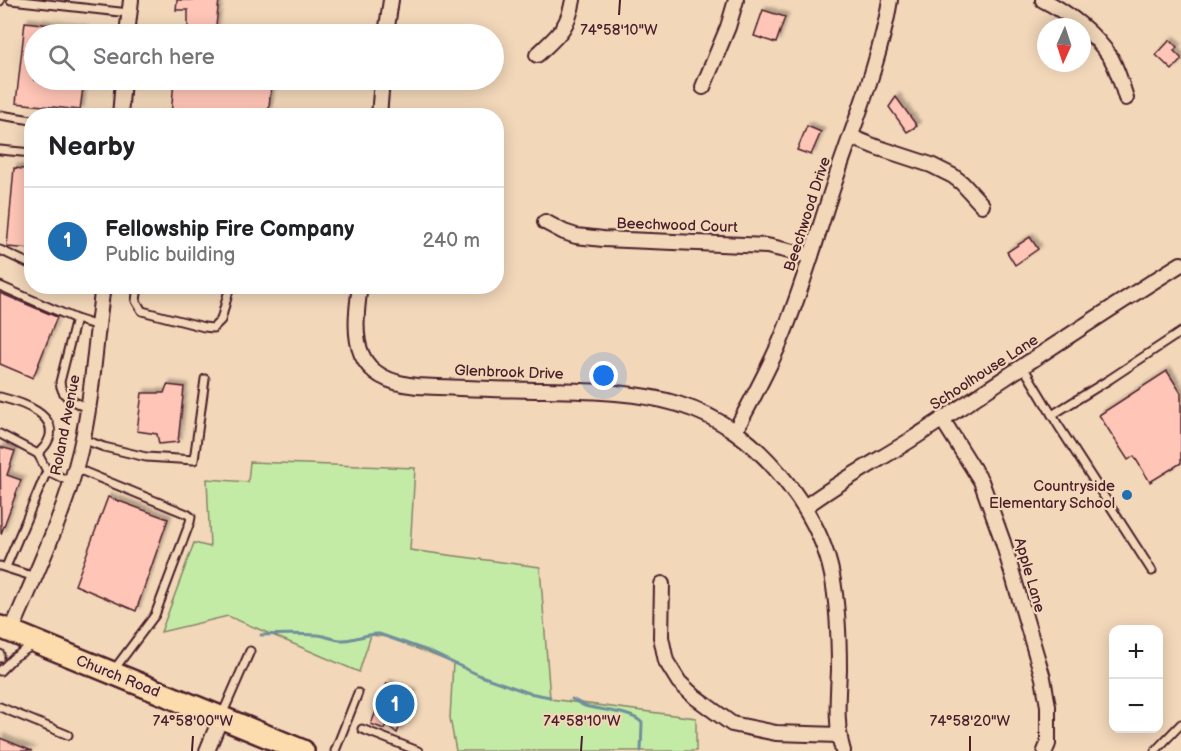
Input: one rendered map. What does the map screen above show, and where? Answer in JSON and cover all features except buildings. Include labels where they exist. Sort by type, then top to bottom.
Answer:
[{"type":"main road","name":"Church Road","points":[[6,629],[303,751]]},
{"type":"street","points":[[387,24],[391,0]]},
{"type":"street","points":[[537,55],[566,26],[573,0]]},
{"type":"street","points":[[702,87],[728,27],[736,0]]},
{"type":"street","name":"Beechwood Drive","points":[[735,431],[778,347],[811,256],[881,41],[890,0]]},
{"type":"street","points":[[1043,0],[1065,13],[1095,39],[1111,58],[1126,98]]},
{"type":"street","points":[[128,24],[130,6]]},
{"type":"street","points":[[121,108],[122,90]]},
{"type":"street","points":[[380,108],[381,90]]},
{"type":"street","points":[[851,137],[948,173],[963,183],[982,205]]},
{"type":"street","name":"Beechwood Court","points":[[545,222],[576,236],[766,246],[811,256]]},
{"type":"street","name":"Schoolhouse Lane","points":[[805,507],[1181,264]]},
{"type":"street","name":"Roland Avenue","points":[[6,629],[35,577],[71,482],[88,409],[102,294]]},
{"type":"street","name":"Glenbrook Drive","points":[[359,294],[357,340],[368,366],[388,381],[402,385],[434,387],[577,390],[643,396],[690,408],[718,420],[753,446],[774,466],[805,507],[829,560],[835,592],[839,649],[839,735],[843,751]]},
{"type":"street","name":"Apple Lane","points":[[942,419],[981,482],[1003,542],[1043,678],[1048,706],[1048,750]]},
{"type":"street","points":[[662,584],[661,637],[666,661],[679,682],[695,697],[732,724],[776,733],[839,735]]},
{"type":"street","points":[[207,751],[221,717]]},
{"type":"lane","points":[[11,0],[130,6]]},
{"type":"lane","points":[[0,115],[24,119]]},
{"type":"lane","points":[[0,150],[24,152]]},
{"type":"lane","points":[[0,250],[24,261]]},
{"type":"lane","points":[[0,286],[76,319],[98,326]]},
{"type":"lane","points":[[137,294],[136,301],[142,311],[213,328],[221,320],[228,294]]},
{"type":"lane","points":[[76,319],[60,382],[64,395],[88,409]]},
{"type":"lane","points":[[1052,415],[1181,332]]},
{"type":"lane","points":[[1023,365],[1052,415],[1152,571]]},
{"type":"lane","points":[[82,439],[146,457],[194,460],[205,379]]},
{"type":"lane","points":[[0,397],[17,401],[47,420],[51,430],[47,443],[38,454]]},
{"type":"lane","points":[[0,434],[38,454],[47,471],[71,482]]},
{"type":"lane","points":[[75,468],[190,517],[155,615],[112,673]]},
{"type":"lane","points":[[35,577],[3,567],[47,471]]},
{"type":"lane","points":[[0,671],[13,658],[37,642]]},
{"type":"lane","points":[[221,717],[250,651]]},
{"type":"lane","points":[[334,751],[358,693]]},
{"type":"lane","points":[[0,707],[68,735]]},
{"type":"lane","points":[[1155,751],[1181,724]]},
{"type":"lane","points":[[362,729],[418,751]]},
{"type":"green space","points":[[250,462],[415,468],[410,550],[540,567],[550,699],[696,718],[696,751],[456,751],[450,718],[453,663],[388,637],[371,635],[359,672],[228,616],[161,632],[194,543],[210,547],[207,479],[248,482]]},
{"type":"waterway","points":[[261,635],[318,635],[346,640],[379,634],[428,651],[481,676],[529,693],[550,697]]},
{"type":"waterway","points":[[572,699],[585,706],[638,719],[642,723],[641,751]]},
{"type":"place","name":"Countryside Elementary School","points":[[1127,495]]},
{"type":"place","name":"Fellowship Fire Company","points":[[395,704]]}]
